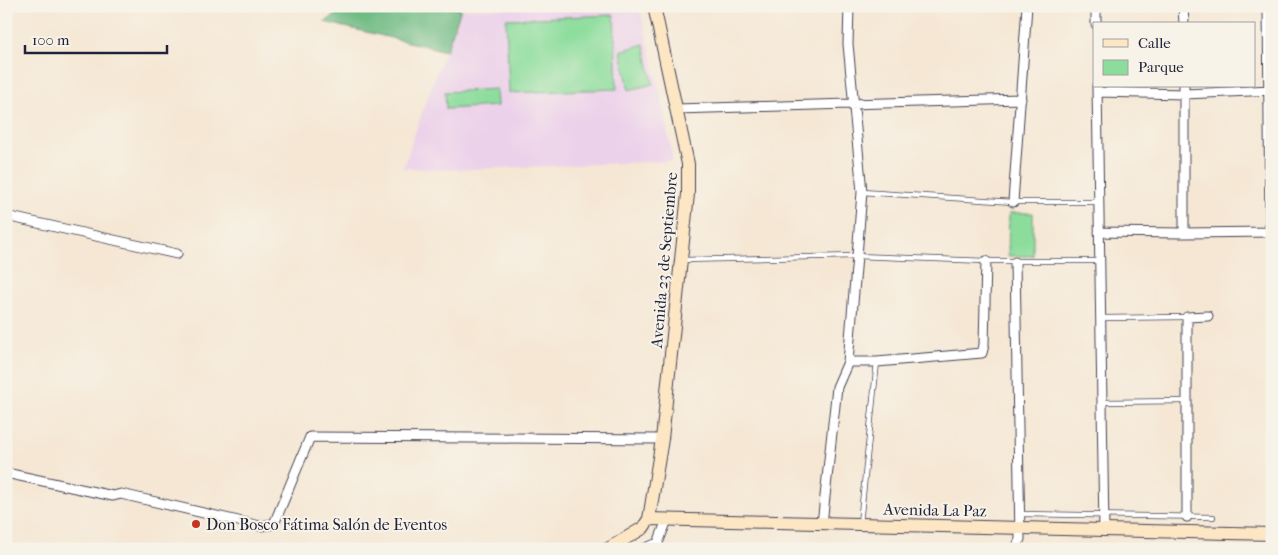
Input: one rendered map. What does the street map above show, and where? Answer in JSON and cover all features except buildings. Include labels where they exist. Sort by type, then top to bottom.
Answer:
[{"type":"main road","name":"Avenida 23 de Septiembre","points":[[649,520],[662,439],[688,194],[688,164],[654,6]]},
{"type":"main road","name":"Avenida La Paz","points":[[649,520],[1272,534]]},
{"type":"main road","points":[[608,549],[643,528],[649,520]]},
{"type":"street","points":[[822,524],[837,388],[848,362],[862,192],[848,44],[849,6]]},
{"type":"street","points":[[1013,202],[1027,6]]},
{"type":"street","points":[[1096,6],[1096,22]]},
{"type":"street","points":[[1183,6],[1184,22]]},
{"type":"street","points":[[1099,232],[1271,232],[1268,6]]},
{"type":"street","points":[[1104,530],[1097,89],[1270,90]]},
{"type":"street","points":[[1184,90],[1184,233]]},
{"type":"street","points":[[676,109],[1021,99]]},
{"type":"street","points":[[6,216],[177,254]]},
{"type":"street","points":[[848,362],[877,362],[982,353],[984,345],[986,261]]},
{"type":"street","points":[[1014,262],[1020,539],[1016,549]]},
{"type":"street","points":[[1187,517],[1187,317],[1208,316]]},
{"type":"street","points":[[6,473],[113,496],[121,494],[260,526],[274,524],[310,437],[662,439]]},
{"type":"street","points":[[643,549],[658,543],[667,520]]},
{"type":"lane","points":[[862,192],[1013,202],[1099,202]]},
{"type":"lane","points":[[682,260],[857,256],[1014,262],[1100,261]]},
{"type":"lane","points":[[1101,318],[1187,317]]},
{"type":"lane","points":[[859,524],[877,362]]},
{"type":"lane","points":[[1102,402],[1187,401]]},
{"type":"lane","points":[[1019,514],[1213,516]]},
{"type":"shaded area","points":[[639,6],[661,96],[673,161],[451,170],[403,168],[461,9]]},
{"type":"green space","points":[[389,7],[461,9],[446,51],[324,22],[342,12]]},
{"type":"green space","points":[[614,15],[617,89],[509,93],[506,19]]},
{"type":"green space","points":[[644,44],[653,84],[629,90],[621,51]]},
{"type":"green space","points":[[496,89],[497,106],[446,109],[445,92]]},
{"type":"green space","points":[[1009,213],[1033,213],[1033,256],[1008,256]]},
{"type":"place","name":"Don Bosco Fátima Salón de Eventos","points":[[196,524]]}]
